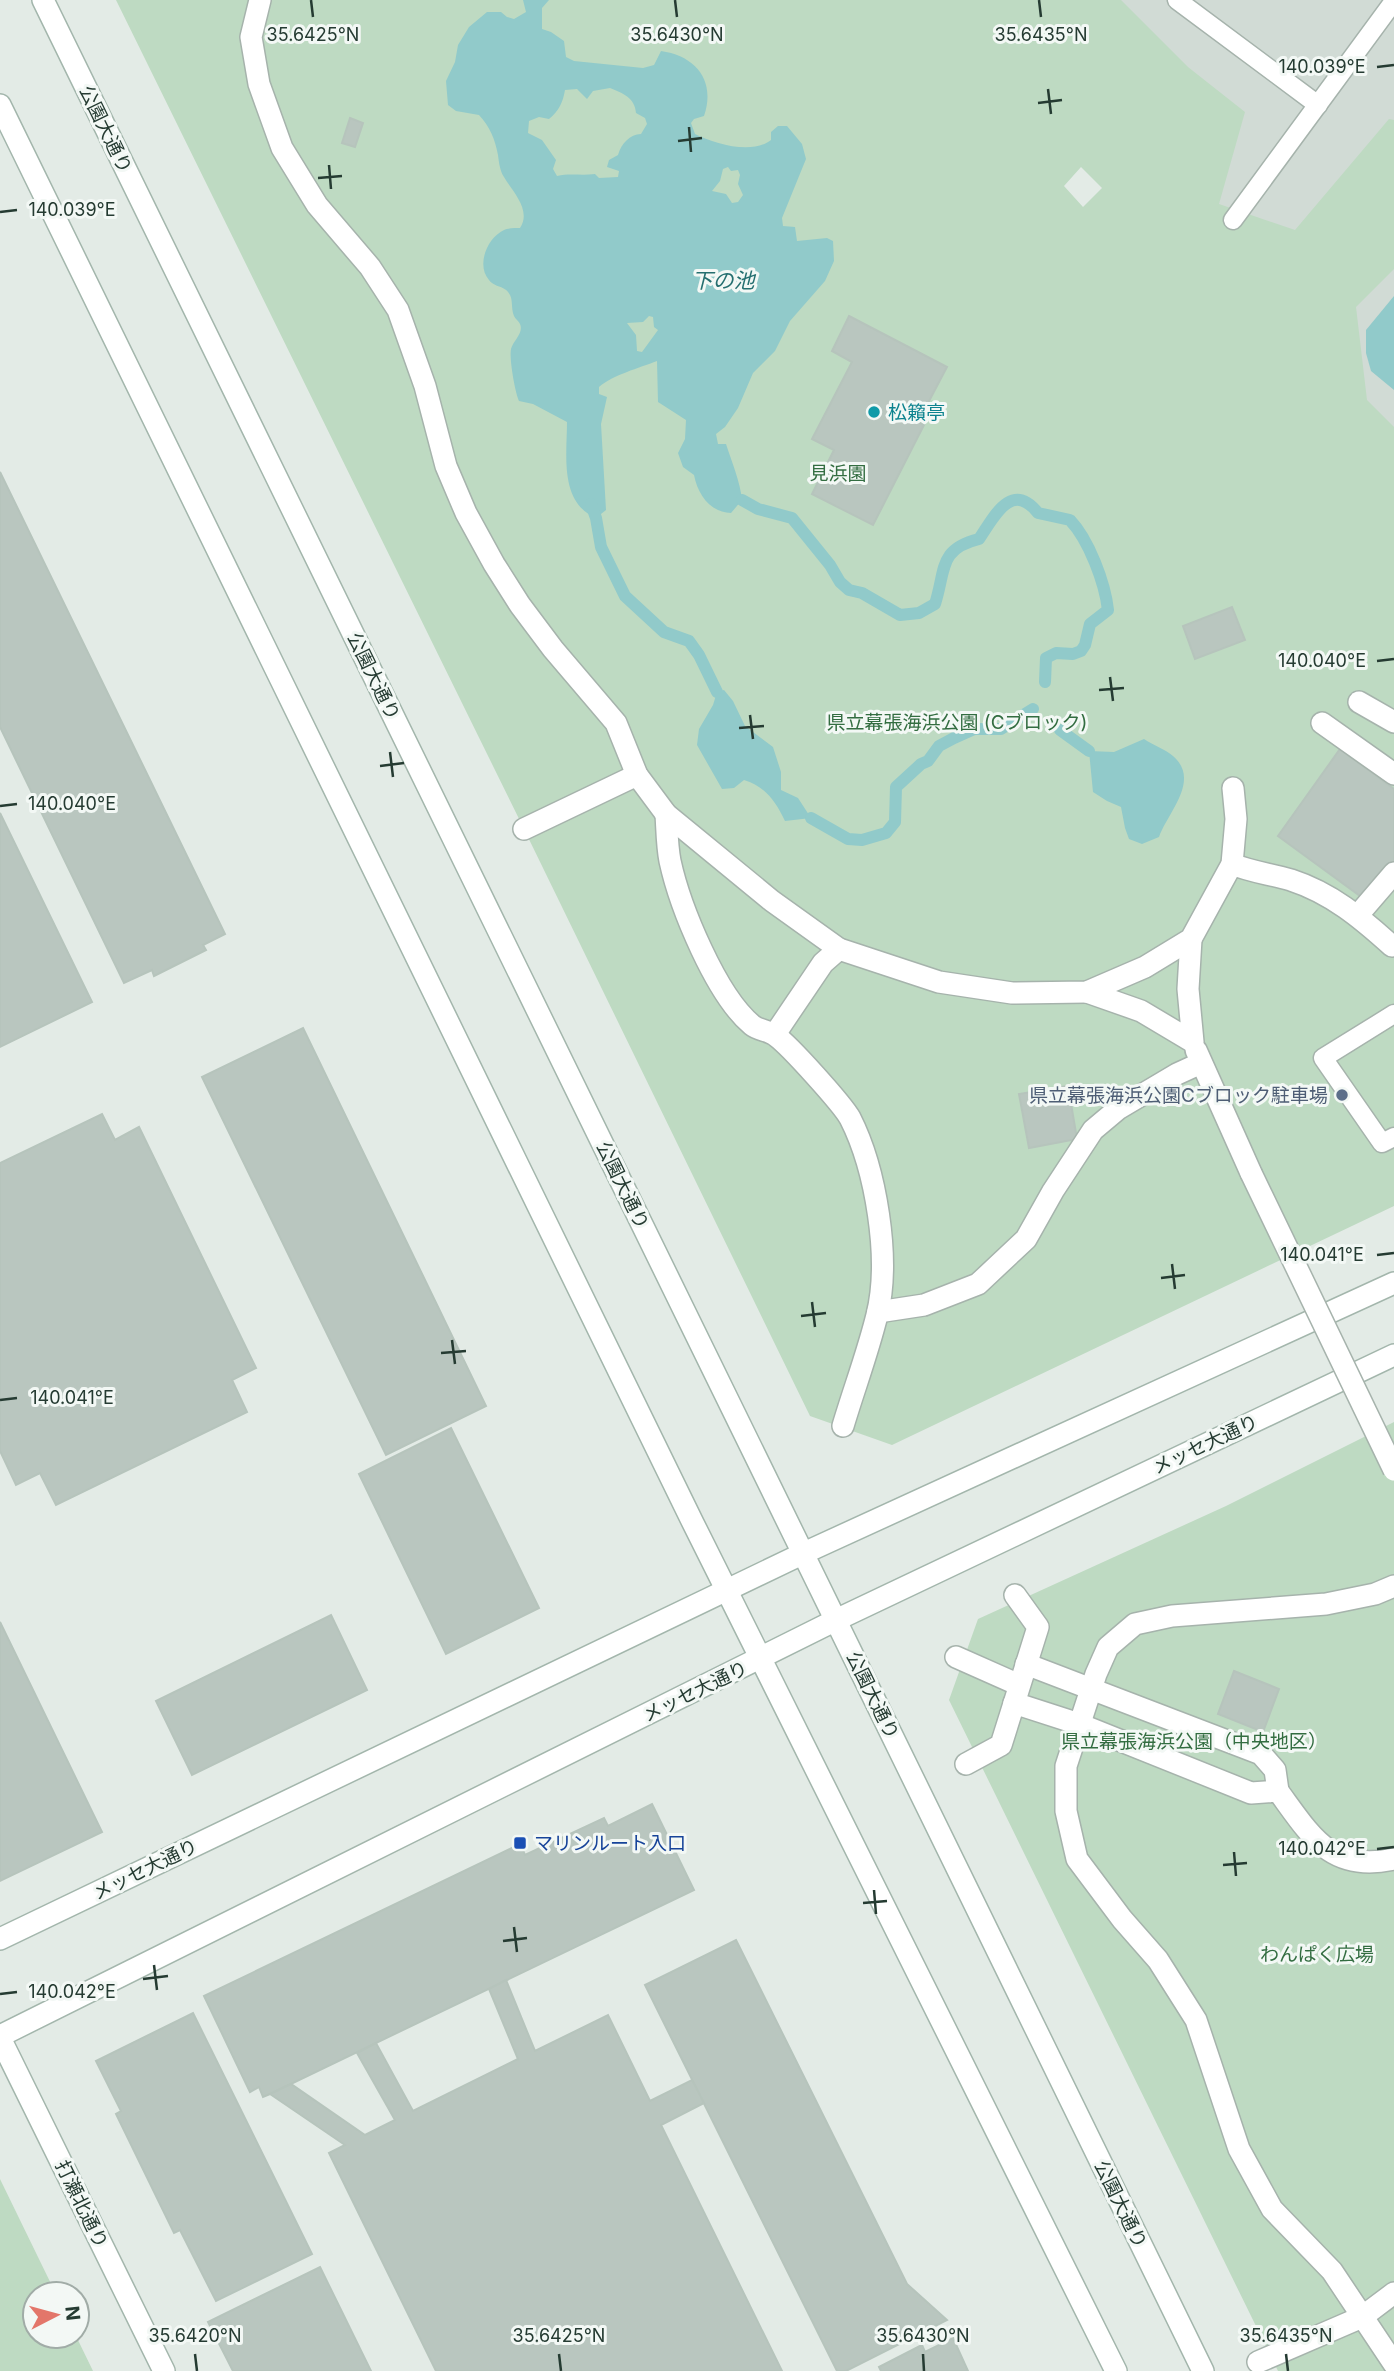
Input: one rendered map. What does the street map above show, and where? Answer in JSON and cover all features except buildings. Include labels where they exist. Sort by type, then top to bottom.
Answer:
[{"type":"street","name":"公園大通り","points":[[43,0],[1203,2371]]},
{"type":"street","points":[[260,0],[251,37],[259,84],[282,148],[317,205],[370,267],[398,310],[425,386],[446,466],[467,513],[520,605],[616,723],[637,775],[666,814],[772,901],[839,949],[939,982],[965,987],[1012,993],[1087,992],[1141,1011],[1193,1042]]},
{"type":"street","points":[[0,105],[727,1590],[1116,2371]]},
{"type":"street","points":[[1359,702],[1394,722]]},
{"type":"street","points":[[1322,723],[1394,774]]},
{"type":"street","points":[[524,829],[637,775]]},
{"type":"street","points":[[1233,789],[1236,818],[1232,864],[1191,939],[1188,989],[1193,1042],[1251,1173],[1394,1470]]},
{"type":"street","points":[[666,814],[670,860],[681,897],[712,970],[730,999],[753,1027],[775,1034],[849,1116],[871,1168],[880,1224],[881,1277],[878,1312],[843,1426]]},
{"type":"street","points":[[1232,864],[1316,890],[1358,915],[1392,946]]},
{"type":"street","points":[[1358,915],[1394,873]]},
{"type":"street","points":[[1087,992],[1145,967],[1191,939]]},
{"type":"street","points":[[775,1034],[823,964],[839,949]]},
{"type":"street","points":[[878,1312],[924,1305],[978,1284],[1026,1238],[1093,1130],[1118,1110],[1177,1074],[1201,1063]]},
{"type":"street","name":"メッセ大通り","points":[[0,1939],[804,1553],[1394,1283]]},
{"type":"street","name":"メッセ大通り","points":[[0,2037],[836,1620],[1394,1355]]},
{"type":"street","points":[[1394,1587],[1376,1594],[1325,1604],[1172,1616],[1135,1624],[1108,1647],[1066,1766],[1066,1811],[1077,1859],[1122,1919],[1158,1960],[1196,2020],[1239,2149],[1272,2209],[1332,2272],[1394,2364]]},
{"type":"street","points":[[966,1764],[1000,1745],[1038,1627],[1015,1595]]},
{"type":"street","points":[[956,1657],[1019,1684],[1079,1724],[1251,1793],[1278,1791]]},
{"type":"street","points":[[1019,1684],[1091,1689],[1261,1754],[1275,1769],[1278,1791],[1318,1840],[1348,1861],[1380,1862],[1394,1859]]},
{"type":"street","name":"打瀬北通り","points":[[0,2037],[164,2371]]},
{"type":"street","points":[[1258,2362],[1362,2317],[1394,2293]]},
{"type":"lane","points":[[1177,0],[1318,105]]},
{"type":"lane","points":[[1233,220],[1318,105],[1387,3]]},
{"type":"lane","points":[[1394,1014],[1324,1058],[1382,1143],[1394,1137]]},
{"type":"shaded area","points":[[935,0],[1394,0],[1394,508]]},
{"type":"green space","name":"県立幕張海浜公園 (Cブロック)","points":[[116,0],[1121,0],[1188,67],[1245,112],[1219,204],[1295,230],[1389,119],[1394,120],[1394,269],[1356,307],[1367,400],[1394,427],[1394,1206],[892,1445],[810,1416]],"holes":[[[1081,167],[1102,188],[1083,207],[1064,186]]]},
{"type":"green space","name":"県立幕張海浜公園（中央地区）","points":[[1394,1422],[1394,2371],[1278,2371],[949,1700],[978,1619],[1226,1506]]},
{"type":"green space","points":[[0,2179],[49,2280],[21,2280],[21,2350],[83,2350],[93,2371],[0,2371]]},
{"type":"water","name":"下の池","points":[[523,0],[549,0],[542,8],[542,29],[564,41],[566,57],[574,61],[643,68],[654,65],[661,51],[684,58],[700,72],[707,92],[704,116],[691,123],[695,134],[723,144],[754,147],[771,140],[771,132],[778,126],[787,126],[802,144],[806,159],[782,218],[783,226],[795,227],[797,241],[827,238],[833,241],[834,261],[825,281],[790,321],[775,351],[753,373],[738,408],[725,427],[716,434],[718,444],[726,444],[741,493],[742,500],[731,513],[711,506],[702,496],[694,475],[683,467],[678,453],[685,439],[686,420],[658,402],[657,361],[619,375],[599,387],[599,394],[607,397],[601,424],[606,510],[596,518],[584,511],[571,489],[566,463],[567,422],[533,404],[519,401],[511,353],[521,327],[513,313],[510,295],[489,280],[483,267],[488,245],[506,229],[520,228],[524,214],[502,172],[489,129],[479,115],[456,111],[448,105],[446,81],[455,62],[458,45],[469,27],[487,12],[501,12],[514,19],[526,12]],"holes":[[[610,88],[631,100],[636,113],[645,118],[647,124],[641,134],[630,138],[621,147],[618,155],[609,160],[607,167],[619,171],[618,177],[599,178],[595,174],[557,176],[553,169],[556,160],[542,140],[528,133],[529,121],[539,117],[549,119],[560,106],[565,90],[577,89],[587,99],[593,91]],[[728,167],[731,171],[738,170],[738,184],[743,195],[738,202],[732,203],[726,194],[712,191],[720,181],[723,169]],[[649,316],[653,317],[654,327],[658,330],[642,352],[637,351],[636,335],[627,323],[643,322]]]},
{"type":"water","points":[[1394,296],[1394,390],[1371,371],[1366,353],[1366,330]]},
{"type":"water","points":[[724,690],[733,701],[745,726],[773,747],[781,772],[781,790],[798,798],[811,818],[785,821],[769,796],[758,786],[744,780],[734,788],[722,789],[697,745],[699,729],[717,692]]},
{"type":"water","points":[[1144,739],[1173,756],[1181,765],[1184,775],[1180,796],[1159,837],[1142,844],[1129,839],[1121,807],[1093,792],[1089,751],[1114,752]]},
{"type":"waterway","points":[[742,500],[758,509],[792,518],[830,565],[840,582],[849,590],[862,593],[900,615],[919,613],[935,604],[950,555],[966,543],[979,539],[997,513],[1011,501],[1019,500],[1038,513],[1070,520],[1084,539],[1095,562],[1108,610],[1090,624],[1081,651],[1073,654],[1056,653],[1046,658],[1045,682]]},
{"type":"waterway","points":[[591,504],[601,547],[625,596],[664,632],[689,641],[717,692]]},
{"type":"waterway","points":[[811,818],[848,839],[862,840],[886,833],[895,822],[896,787],[928,761],[939,746],[974,729],[1001,729],[1033,709]]},
{"type":"waterway","points":[[1060,730],[1089,751]]},
{"type":"place","name":"松籟亭","points":[[874,412]]},
{"type":"place","name":"県立幕張海浜公園Cブロック駐車場","points":[[1342,1095]]},
{"type":"place","name":"マリンルート入口","points":[[520,1843]]},
{"type":"park label","name":"見浜園","points":[[838,473]]},
{"type":"park label","name":"わんぱく広場","points":[[1317,1954]]}]
